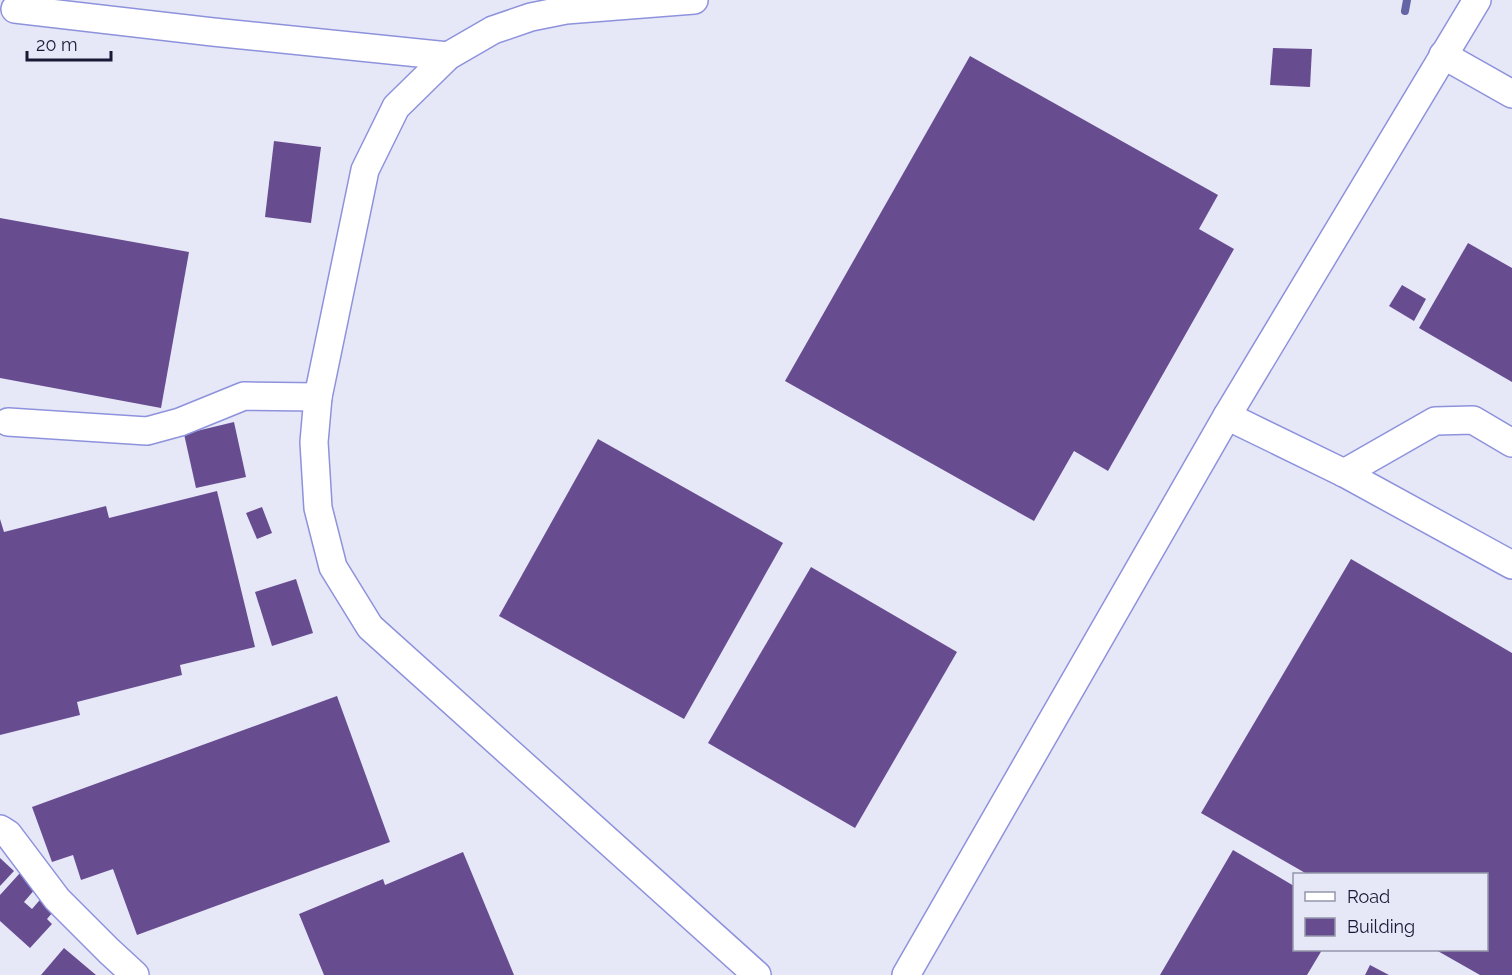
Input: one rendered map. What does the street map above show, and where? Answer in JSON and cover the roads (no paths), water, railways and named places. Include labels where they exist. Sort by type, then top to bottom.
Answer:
[{"type":"street","points":[[694,0],[566,10],[531,8],[448,56],[396,106],[365,170],[318,397],[314,442],[318,508],[333,567],[370,627],[757,975]]},
{"type":"street","points":[[906,975],[1227,416],[1477,0]]},
{"type":"street","points":[[15,9],[448,56]]},
{"type":"street","points":[[1443,55],[1512,94]]},
{"type":"street","points":[[8,422],[147,431],[180,422],[244,396],[318,397]]},
{"type":"street","points":[[1227,416],[1344,473],[1512,566]]},
{"type":"street","points":[[1344,473],[1435,421],[1473,420],[1512,443]]},
{"type":"street","points":[[0,829],[8,834],[57,899],[135,975]]},
{"type":"waterway","points":[[1405,11],[1407,0]]}]
